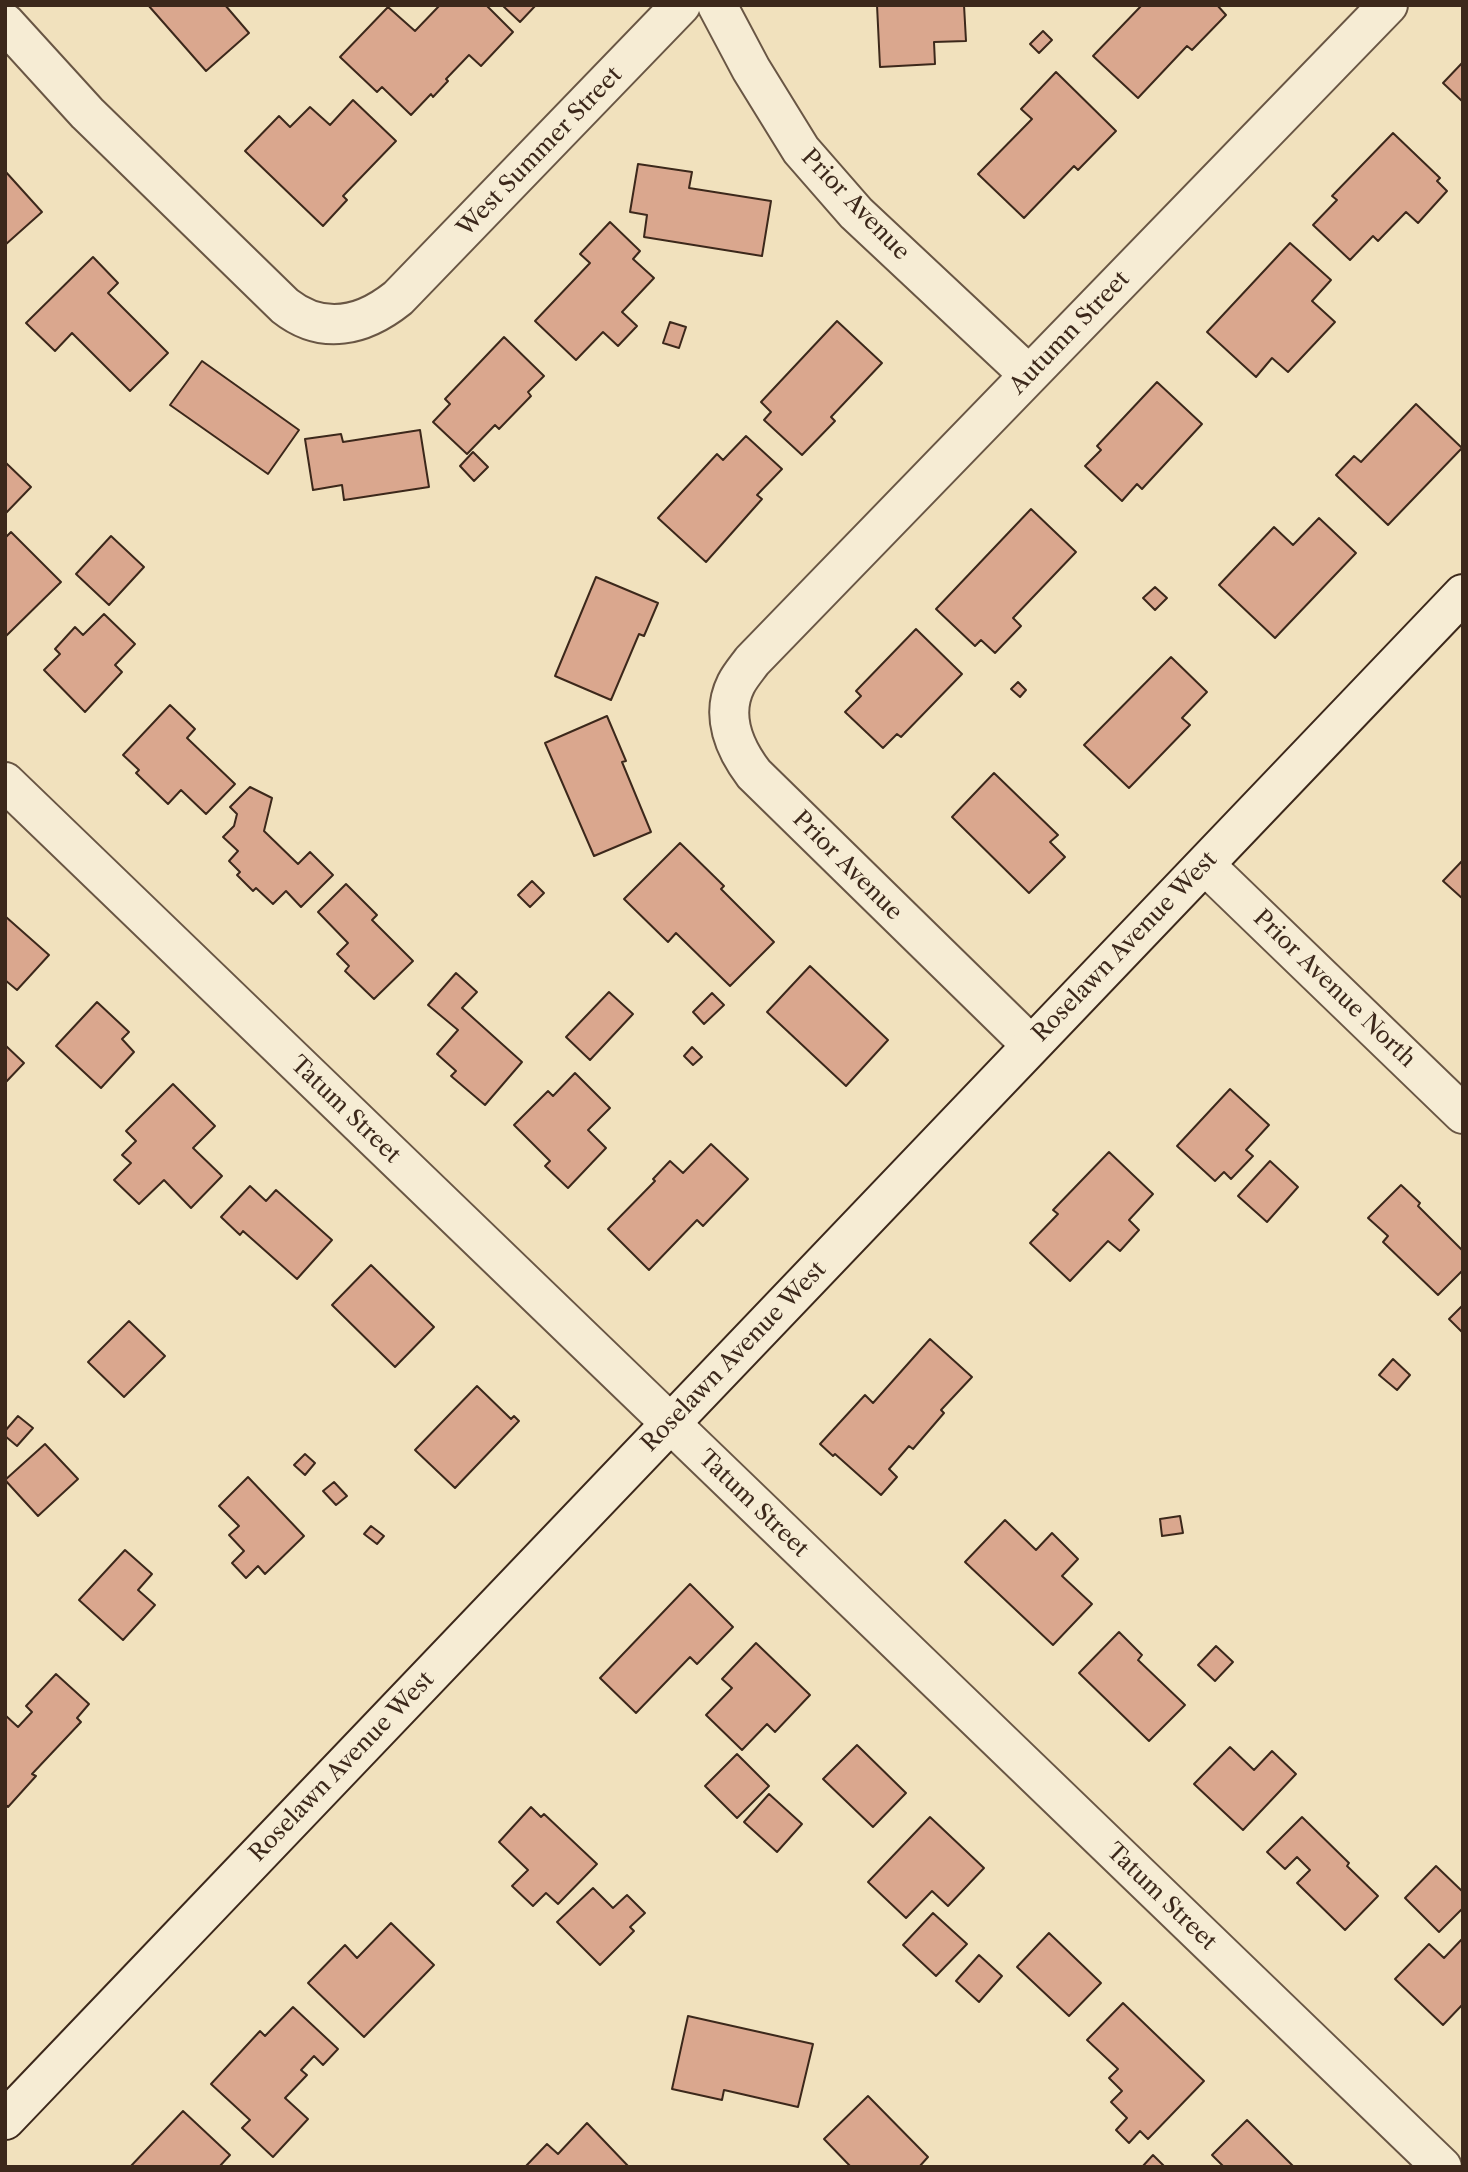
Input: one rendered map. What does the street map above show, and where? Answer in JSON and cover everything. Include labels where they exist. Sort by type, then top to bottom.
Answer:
[{"type":"street","name":"West Summer Street","points":[[5,23],[87,113],[296,315],[323,324],[358,322],[379,313],[398,298],[681,5]]},
{"type":"street","name":"Prior Avenue","points":[[717,5],[751,69],[801,150],[856,213],[1029,375]]},
{"type":"street","name":"Autumn Street","points":[[752,661],[1388,5]]},
{"type":"street","name":"Roselawn Avenue West","points":[[5,2120],[1463,594]]},
{"type":"street","name":"Prior Avenue","points":[[752,661],[736,684],[732,697],[730,726],[738,753],[754,774],[1031,1045]]},
{"type":"street","name":"Tatum Street","points":[[5,782],[1442,2167]]},
{"type":"street","name":"Prior Avenue North","points":[[1205,865],[1463,1114]]},
{"type":"building","points":[[148,5],[225,5],[249,33],[206,71]]},
{"type":"building","points":[[440,5],[486,5],[513,32],[481,66],[469,55],[433,97],[431,94],[411,115],[382,87],[377,92],[340,57],[388,7],[415,31]]},
{"type":"building","points":[[502,5],[536,5],[520,22]]},
{"type":"building","points":[[877,5],[964,5],[966,41],[934,42],[935,64],[880,67]]},
{"type":"building","points":[[1142,5],[1217,5],[1226,15],[1192,50],[1187,46],[1138,98],[1093,56]]},
{"type":"building","points":[[1043,31],[1052,40],[1039,53],[1030,44]]},
{"type":"building","points":[[1463,62],[1463,102],[1443,83]]},
{"type":"building","points":[[1056,72],[1116,131],[1078,170],[1074,166],[1024,218],[978,174],[1032,119],[1021,109]]},
{"type":"building","points":[[353,100],[396,141],[343,196],[347,200],[323,226],[245,151],[279,116],[290,127],[310,107],[330,125]]},
{"type":"building","points":[[1393,133],[1440,178],[1437,181],[1447,191],[1418,223],[1406,212],[1378,241],[1373,236],[1350,260],[1313,225],[1337,200],[1332,196]]},
{"type":"building","points":[[638,164],[692,172],[689,188],[771,201],[762,256],[644,237],[647,215],[630,212]]},
{"type":"building","points":[[5,171],[42,212],[5,245]]},
{"type":"building","points":[[610,222],[640,251],[633,259],[654,278],[622,312],[637,326],[618,346],[603,332],[576,360],[535,321],[590,263],[580,254]]},
{"type":"building","points":[[1290,243],[1331,280],[1312,301],[1335,322],[1288,372],[1272,358],[1256,377],[1207,332]]},
{"type":"building","points":[[93,257],[118,283],[108,293],[168,353],[130,391],[72,333],[55,351],[26,323]]},
{"type":"building","points":[[837,321],[882,363],[831,417],[835,421],[802,455],[764,420],[771,412],[761,402]]},
{"type":"building","points":[[670,322],[686,327],[679,348],[663,343]]},
{"type":"building","points":[[504,337],[544,376],[528,392],[531,396],[499,429],[495,425],[467,454],[433,422],[450,404],[445,399]]},
{"type":"building","points":[[202,361],[299,430],[268,474],[170,405]]},
{"type":"building","points":[[1157,382],[1202,424],[1142,489],[1137,484],[1122,501],[1085,466],[1101,450],[1097,446]]},
{"type":"building","points":[[1416,404],[1462,448],[1388,525],[1336,475],[1354,456],[1361,462]]},
{"type":"building","points":[[420,430],[429,487],[344,500],[342,485],[313,490],[305,439],[341,434],[343,442]]},
{"type":"building","points":[[746,436],[782,469],[757,495],[762,499],[706,562],[658,518],[717,454],[723,460]]},
{"type":"building","points":[[473,452],[488,467],[474,481],[460,466]]},
{"type":"building","points":[[5,462],[31,487],[5,514]]},
{"type":"building","points":[[1031,509],[1076,552],[1013,618],[1021,626],[995,653],[981,640],[975,646],[936,609]]},
{"type":"building","points":[[1319,518],[1356,553],[1275,638],[1219,585],[1274,527],[1293,545]]},
{"type":"building","points":[[11,532],[61,582],[5,637],[5,538]]},
{"type":"building","points":[[111,536],[144,567],[109,605],[76,574]]},
{"type":"building","points":[[596,577],[658,603],[644,636],[639,634],[611,700],[555,676]]},
{"type":"building","points":[[1155,587],[1167,598],[1155,610],[1143,598]]},
{"type":"building","points":[[104,614],[135,644],[115,665],[122,672],[85,712],[44,670],[60,654],[55,649],[75,627],[83,635]]},
{"type":"building","points":[[916,629],[962,674],[901,737],[897,734],[883,748],[845,712],[861,696],[856,691]]},
{"type":"building","points":[[1171,657],[1207,692],[1182,718],[1190,725],[1129,788],[1084,745]]},
{"type":"building","points":[[1018,682],[1026,690],[1020,697],[1011,689]]},
{"type":"building","points":[[170,705],[195,729],[187,738],[235,784],[206,814],[181,790],[168,804],[136,773],[139,770],[123,755]]},
{"type":"building","points":[[607,716],[626,761],[622,762],[651,832],[594,856],[545,743]]},
{"type":"building","points":[[994,773],[1058,835],[1050,842],[1065,857],[1029,893],[952,817]]},
{"type":"building","points":[[250,787],[272,798],[264,831],[298,864],[310,852],[333,875],[301,907],[286,891],[273,904],[256,888],[253,891],[237,875],[240,872],[229,861],[238,851],[223,837],[234,826],[237,814],[230,807]]},
{"type":"building","points":[[680,843],[724,886],[721,889],[774,942],[730,986],[676,933],[668,942],[624,899]]},
{"type":"building","points":[[1463,860],[1463,899],[1443,881]]},
{"type":"building","points":[[532,881],[544,893],[530,907],[518,895]]},
{"type":"building","points":[[346,884],[377,915],[372,920],[413,961],[374,999],[345,971],[349,966],[337,954],[348,943],[318,912]]},
{"type":"building","points":[[6,917],[49,955],[17,990],[5,980]]},
{"type":"building","points":[[810,966],[888,1040],[846,1086],[767,1012]]},
{"type":"building","points":[[456,973],[477,992],[462,1008],[522,1062],[485,1105],[451,1076],[456,1071],[437,1054],[458,1030],[428,1005]]},
{"type":"building","points":[[609,992],[633,1014],[590,1060],[566,1037]]},
{"type":"building","points":[[712,993],[724,1005],[704,1024],[693,1012]]},
{"type":"building","points":[[97,1002],[129,1032],[122,1039],[134,1052],[101,1088],[56,1046]]},
{"type":"building","points":[[5,1045],[24,1063],[5,1083]]},
{"type":"building","points":[[692,1047],[702,1057],[693,1065],[684,1056]]},
{"type":"building","points":[[575,1073],[610,1108],[588,1130],[606,1148],[568,1188],[545,1166],[550,1161],[514,1125],[548,1091],[553,1096]]},
{"type":"building","points":[[173,1084],[215,1126],[193,1148],[222,1176],[191,1208],[164,1180],[139,1204],[114,1180],[131,1163],[122,1155],[136,1141],[126,1131]]},
{"type":"building","points":[[1230,1089],[1269,1125],[1246,1150],[1253,1156],[1231,1179],[1224,1172],[1215,1181],[1177,1146]]},
{"type":"building","points":[[711,1144],[748,1179],[703,1226],[697,1220],[649,1270],[608,1229],[655,1181],[653,1179],[670,1161],[683,1173]]},
{"type":"building","points":[[1109,1152],[1153,1194],[1129,1220],[1139,1230],[1120,1251],[1108,1241],[1070,1281],[1030,1243],[1058,1214],[1053,1210]]},
{"type":"building","points":[[1270,1161],[1298,1187],[1267,1222],[1238,1196]]},
{"type":"building","points":[[1401,1185],[1463,1251],[1463,1270],[1438,1295],[1383,1242],[1388,1236],[1368,1218]]},
{"type":"building","points":[[250,1186],[266,1201],[276,1190],[332,1240],[297,1279],[243,1231],[240,1235],[221,1217]]},
{"type":"building","points":[[371,1265],[434,1327],[395,1367],[332,1305]]},
{"type":"building","points":[[1463,1305],[1463,1333],[1449,1319]]},
{"type":"building","points":[[129,1321],[165,1356],[124,1397],[88,1362]]},
{"type":"building","points":[[930,1339],[972,1377],[941,1410],[944,1413],[913,1449],[909,1446],[889,1469],[897,1477],[881,1495],[820,1444],[865,1395],[873,1403]]},
{"type":"building","points":[[1393,1359],[1410,1375],[1397,1390],[1379,1375]]},
{"type":"building","points":[[477,1386],[511,1419],[514,1416],[519,1421],[455,1488],[415,1450]]},
{"type":"building","points":[[18,1416],[33,1428],[17,1446],[5,1436],[5,1431]]},
{"type":"building","points":[[45,1444],[78,1479],[38,1516],[5,1480]]},
{"type":"building","points":[[305,1454],[315,1463],[305,1475],[294,1465]]},
{"type":"building","points":[[248,1477],[304,1536],[265,1574],[258,1566],[246,1578],[232,1563],[244,1551],[229,1535],[239,1526],[219,1506]]},
{"type":"building","points":[[334,1482],[347,1496],[336,1505],[323,1491]]},
{"type":"building","points":[[1180,1516],[1183,1533],[1162,1536],[1160,1519]]},
{"type":"building","points":[[1005,1520],[1036,1550],[1052,1533],[1078,1559],[1062,1576],[1092,1604],[1053,1645],[965,1562]]},
{"type":"building","points":[[371,1526],[384,1536],[377,1544],[364,1534]]},
{"type":"building","points":[[125,1550],[152,1574],[138,1590],[155,1605],[123,1640],[79,1600]]},
{"type":"building","points":[[690,1584],[733,1627],[697,1664],[690,1657],[636,1713],[600,1678]]},
{"type":"building","points":[[1119,1632],[1142,1655],[1138,1660],[1185,1705],[1149,1741],[1079,1673]]},
{"type":"building","points":[[756,1643],[810,1695],[775,1732],[767,1724],[742,1750],[706,1715],[732,1688],[722,1679]]},
{"type":"building","points":[[1216,1646],[1233,1662],[1215,1681],[1198,1665]]},
{"type":"building","points":[[56,1674],[89,1704],[77,1718],[81,1722],[32,1774],[36,1776],[8,1807],[5,1804],[5,1715],[18,1727],[32,1712],[26,1706]]},
{"type":"building","points":[[857,1745],[906,1793],[873,1827],[823,1779]]},
{"type":"building","points":[[1230,1747],[1254,1770],[1272,1751],[1296,1774],[1243,1830],[1194,1784]]},
{"type":"building","points":[[737,1754],[769,1786],[737,1818],[705,1786]]},
{"type":"building","points":[[769,1794],[802,1824],[777,1852],[744,1822]]},
{"type":"building","points":[[531,1807],[541,1817],[544,1814],[597,1864],[558,1904],[546,1893],[533,1906],[512,1886],[528,1870],[499,1842]]},
{"type":"building","points":[[930,1817],[984,1868],[948,1906],[932,1891],[906,1918],[868,1882]]},
{"type":"building","points":[[1302,1817],[1378,1896],[1345,1930],[1297,1883],[1310,1870],[1297,1857],[1285,1869],[1267,1852]]},
{"type":"building","points":[[1436,1866],[1463,1892],[1463,1908],[1439,1932],[1405,1898]]},
{"type":"building","points":[[593,1888],[613,1908],[627,1895],[645,1913],[630,1927],[634,1931],[600,1965],[557,1922]]},
{"type":"building","points":[[933,1913],[967,1944],[936,1976],[903,1945]]},
{"type":"building","points":[[391,1923],[434,1965],[364,2037],[308,1983],[345,1945],[357,1958]]},
{"type":"building","points":[[1049,1933],[1101,1983],[1069,2016],[1017,1967]]},
{"type":"building","points":[[1463,1938],[1463,2004],[1443,2025],[1395,1979],[1429,1944],[1444,1958]]},
{"type":"building","points":[[979,1955],[1002,1976],[979,2002],[956,1981]]},
{"type":"building","points":[[1123,2003],[1204,2081],[1148,2139],[1140,2131],[1129,2143],[1116,2130],[1127,2118],[1111,2102],[1122,2091],[1109,2078],[1118,2069],[1087,2040]]},
{"type":"building","points":[[293,2007],[338,2049],[323,2065],[314,2056],[301,2070],[307,2075],[285,2098],[308,2119],[273,2157],[242,2128],[250,2120],[211,2084],[260,2031],[265,2036]]},
{"type":"building","points":[[688,2016],[813,2044],[798,2107],[724,2090],[722,2100],[672,2089]]},
{"type":"building","points":[[868,2096],[928,2157],[919,2167],[851,2167],[824,2139]]},
{"type":"building","points":[[183,2111],[230,2155],[219,2167],[130,2167]]},
{"type":"building","points":[[1247,2120],[1294,2167],[1224,2167],[1212,2155]]},
{"type":"building","points":[[587,2123],[629,2167],[525,2167],[547,2144],[558,2154]]},
{"type":"building","points":[[1153,2155],[1165,2167],[1142,2167]]}]
